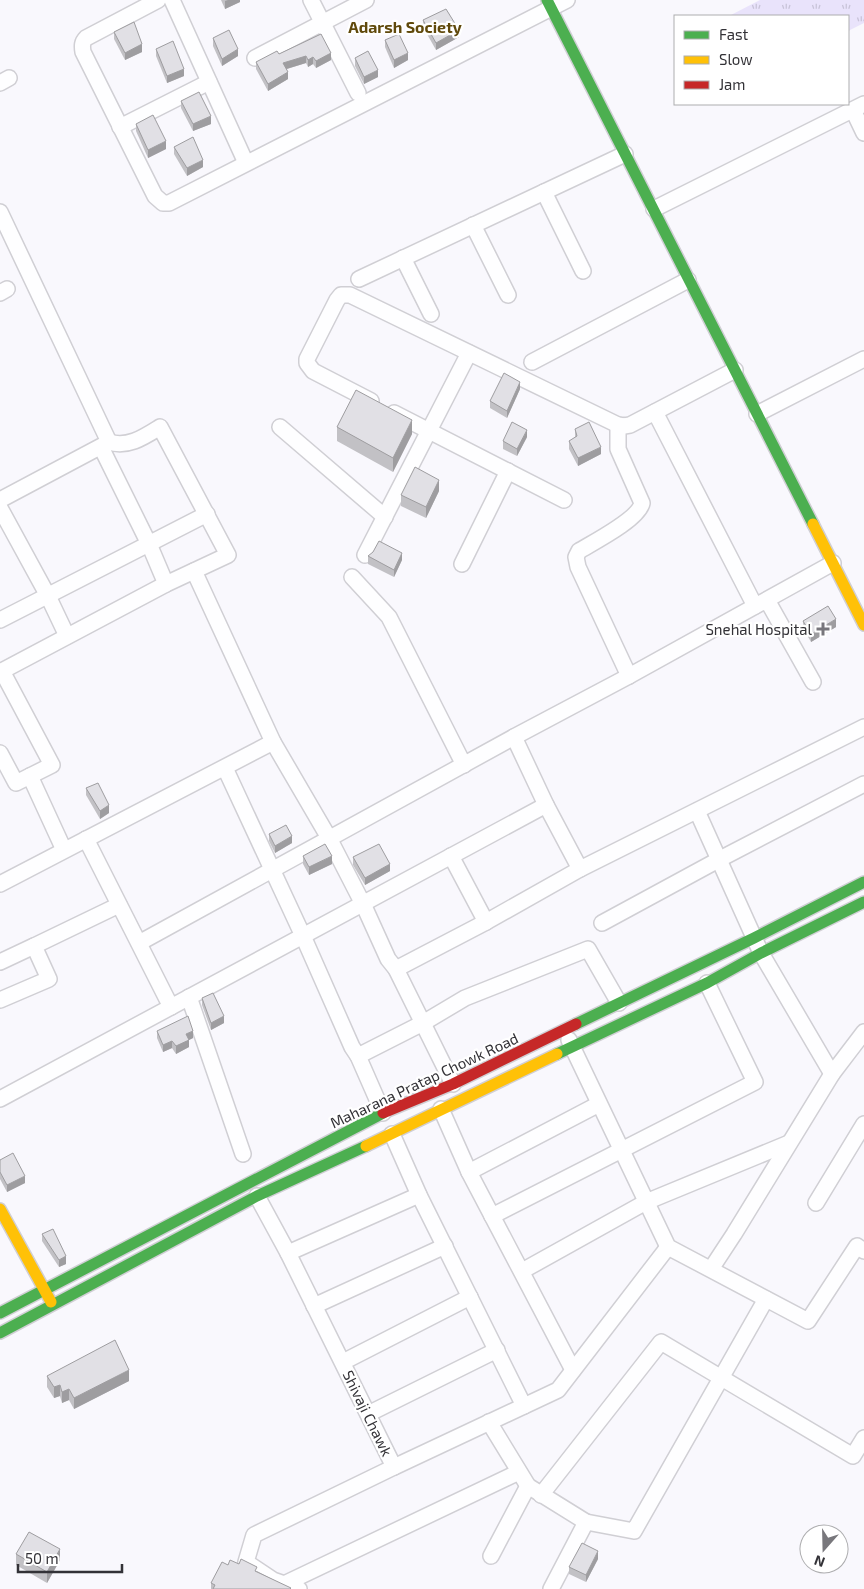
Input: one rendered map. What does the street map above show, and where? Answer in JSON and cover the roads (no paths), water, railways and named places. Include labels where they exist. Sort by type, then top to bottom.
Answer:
[{"type":"main road","points":[[549,4],[833,563],[860,606],[864,624]]},
{"type":"main road","name":"Maharana Pratap Chowk Road","points":[[0,1312],[382,1113],[453,1084],[754,938],[864,882]]},
{"type":"main road","points":[[0,1333],[257,1196],[392,1134],[707,983],[761,953],[864,902]]},
{"type":"main road","points":[[0,1208],[53,1305]]},
{"type":"street","points":[[158,0],[86,38],[83,41],[83,52],[155,196],[158,201],[163,203],[169,203],[246,164],[549,4],[567,0]]},
{"type":"street","points":[[172,0],[246,164]]},
{"type":"street","points":[[310,0],[358,93]]},
{"type":"street","points":[[255,58],[366,0]]},
{"type":"street","points":[[120,127],[209,82]]},
{"type":"street","points":[[654,209],[858,107],[864,133]]},
{"type":"street","points":[[359,279],[625,154]]},
{"type":"street","points":[[544,192],[584,271]]},
{"type":"street","points":[[0,212],[166,584]]},
{"type":"street","points":[[473,225],[508,294]]},
{"type":"street","points":[[403,258],[431,314]]},
{"type":"street","points":[[532,362],[688,280]]},
{"type":"street","points":[[564,500],[309,369],[308,359],[341,295],[350,295],[624,426],[630,425],[735,370]]},
{"type":"street","points":[[365,555],[468,353]]},
{"type":"street","points":[[757,414],[864,359]]},
{"type":"street","points":[[655,412],[761,603],[813,682]]},
{"type":"street","points":[[618,424],[618,449],[642,503],[641,509],[632,518],[579,551],[576,557],[578,567],[630,676]]},
{"type":"street","points":[[0,500],[105,445],[119,446],[141,439],[160,427],[228,554],[166,584],[1,671],[52,765],[16,783],[0,753]]},
{"type":"street","points":[[280,427],[385,517]]},
{"type":"street","points":[[462,564],[508,471]]},
{"type":"street","points":[[0,508],[48,596],[67,636]]},
{"type":"street","points":[[0,620],[207,514]]},
{"type":"street","points":[[139,942],[464,764],[630,676],[833,563]]},
{"type":"street","points":[[194,571],[273,742],[329,838],[388,959],[396,969],[453,1084]]},
{"type":"street","points":[[352,576],[389,618],[464,764]]},
{"type":"street","points":[[396,969],[486,922],[580,868],[864,727]]},
{"type":"street","points":[[514,737],[546,805],[580,868]]},
{"type":"street","points":[[0,884],[273,742]]},
{"type":"street","points":[[225,768],[304,936],[382,1113]]},
{"type":"street","points":[[30,776],[64,850]]},
{"type":"street","points":[[602,923],[864,784]]},
{"type":"street","points":[[0,1099],[546,805]]},
{"type":"street","points":[[696,810],[761,953],[832,1074]]},
{"type":"street","points":[[86,839],[171,1007]]},
{"type":"street","points":[[451,856],[486,922]]},
{"type":"street","points":[[0,962],[119,905]]},
{"type":"street","points":[[0,1000],[50,979],[34,946]]},
{"type":"street","points":[[358,1056],[423,1023],[465,998],[588,949],[619,1003]]},
{"type":"street","points":[[492,1216],[755,1082],[707,983]]},
{"type":"street","points":[[189,998],[243,1154]]},
{"type":"street","points":[[564,1030],[668,1247],[808,1321],[856,1246],[864,1251]]},
{"type":"street","points":[[711,1269],[832,1074],[864,1032]]},
{"type":"street","points":[[469,1172],[599,1104]]},
{"type":"street","points":[[442,1109],[469,1172],[573,1370]]},
{"type":"street","points":[[816,1203],[858,1149],[864,1124]]},
{"type":"street","points":[[392,1134],[419,1195],[524,1406]]},
{"type":"street","points":[[522,1271],[646,1202],[789,1142]]},
{"type":"street","points":[[288,1253],[419,1195]]},
{"type":"street","name":"Shivaji Chawk","points":[[257,1196],[288,1253],[394,1467],[254,1535],[246,1562],[273,1580],[292,1587]]},
{"type":"street","points":[[314,1306],[445,1246]]},
{"type":"street","points":[[394,1467],[558,1390],[668,1247]]},
{"type":"street","points":[[343,1362],[470,1297]]},
{"type":"street","points":[[489,1422],[528,1486],[586,1522],[634,1531],[766,1299]]},
{"type":"street","points":[[541,1495],[660,1342],[853,1456],[864,1438]]},
{"type":"street","points":[[368,1414],[497,1350]]},
{"type":"street","points":[[292,1587],[519,1472]]},
{"type":"street","points":[[491,1556],[528,1486]]},
{"type":"street","points":[[551,1589],[586,1522]]},
{"type":"place","name":"Snehal Hospital","points":[[823,629]]},
{"type":"district","name":"Adarsh Society","points":[[405,26]]}]
